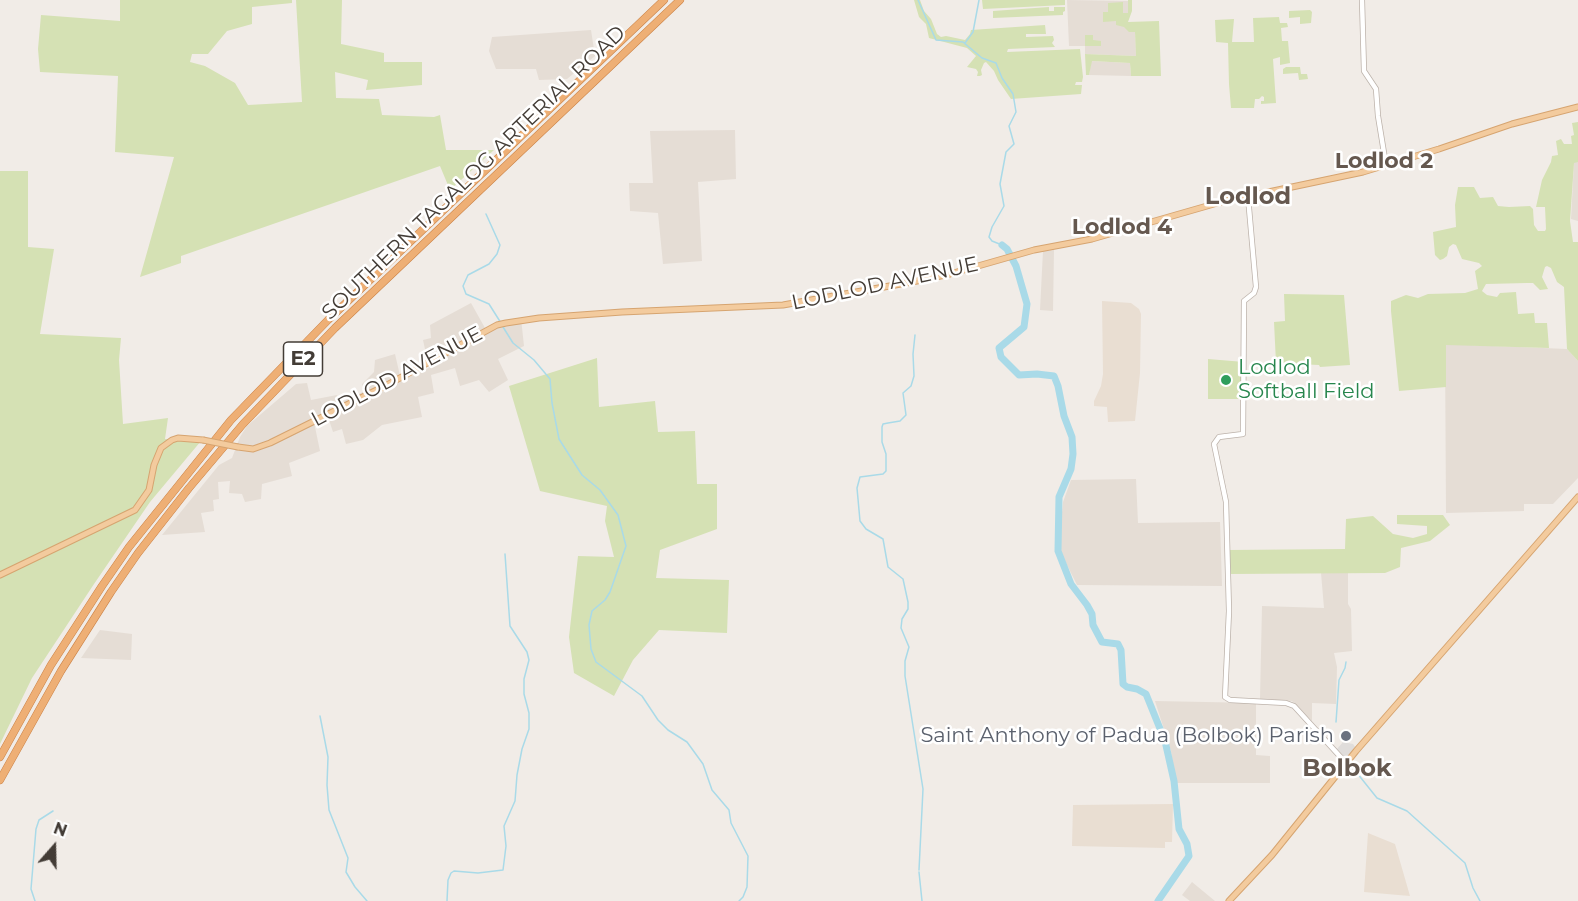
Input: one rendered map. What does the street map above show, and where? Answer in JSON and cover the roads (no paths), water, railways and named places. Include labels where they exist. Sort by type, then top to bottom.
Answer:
[{"type":"highway","name":"SOUTHERN TAGALOG ARTERIAL ROAD","points":[[0,757],[51,665],[115,566],[180,481],[231,420],[327,320],[664,0]]},
{"type":"highway","name":"SOUTHERN TAGALOG ARTERIAL ROAD","points":[[0,780],[61,671],[117,582],[189,488],[236,432],[335,328],[680,0]]},
{"type":"main road","name":"LODLOD AVENUE","points":[[0,575],[135,510],[149,490],[154,465],[161,448],[172,440],[178,438],[203,440],[253,449],[270,443],[506,322],[621,312],[783,305],[940,276],[1010,256],[1092,238],[1220,202],[1323,181],[1386,165],[1512,124],[1578,107]]},
{"type":"main road","points":[[1229,901],[1272,855],[1346,763],[1578,497]]},
{"type":"street","points":[[1362,0],[1364,71],[1376,88],[1386,165]]},
{"type":"street","points":[[1248,197],[1256,287],[1254,293],[1244,301],[1244,434],[1216,438],[1215,448],[1226,502],[1229,611],[1225,697],[1230,700],[1286,703],[1294,706],[1346,763]]},
{"type":"waterway","points":[[918,0],[936,40],[963,42],[982,58],[996,63],[1002,78],[1013,94],[1016,112],[1009,126],[1014,144],[1006,152],[1000,184],[1004,206],[989,237],[992,241],[1002,245]]},
{"type":"waterway","points":[[965,43],[973,32],[979,0]]},
{"type":"waterway","points":[[486,214],[500,245],[497,254],[489,264],[468,275],[463,286],[466,294],[489,304],[501,323]]},
{"type":"waterway","points":[[1002,245],[1007,249],[1016,266],[1027,304],[1024,327],[999,348],[1001,357],[1019,375],[1054,376],[1072,437],[1071,469],[1059,497],[1058,551],[1071,584],[1092,614],[1093,625],[1102,642],[1118,644],[1121,650],[1123,684],[1146,694],[1165,741],[1174,781],[1179,829],[1187,844],[1189,856],[1158,901]]},
{"type":"waterway","points":[[503,327],[513,343],[534,360],[550,379],[559,439],[582,475],[600,490],[618,515],[626,546],[610,592],[605,600],[592,611],[589,625],[591,649],[596,662],[642,696],[658,720],[668,730],[687,742],[703,764],[712,790],[729,810],[731,823],[748,856],[747,887],[739,901]]},
{"type":"waterway","points":[[915,335],[914,376],[911,386],[903,393],[906,415],[900,421],[883,424],[882,427],[886,471],[883,474],[860,477],[857,488],[860,521],[866,529],[883,539],[888,567],[903,579],[908,602],[908,609],[902,619],[901,628],[909,647],[905,661],[905,676],[923,789],[919,870]]},
{"type":"waterway","points":[[447,901],[448,880],[454,871],[478,873],[503,870],[506,846],[504,826],[515,801],[522,749],[529,729],[529,713],[524,694],[524,679],[529,660],[527,652],[510,626],[505,554]]},
{"type":"waterway","points":[[1336,722],[1339,680],[1346,662]]},
{"type":"waterway","points":[[320,716],[328,757],[329,810],[348,858],[346,872],[367,901]]},
{"type":"waterway","points":[[1357,773],[1377,798],[1407,811],[1465,863],[1480,901]]},
{"type":"waterway","points":[[35,901],[31,889],[36,829],[39,820],[53,811]]},
{"type":"waterway","points":[[919,872],[922,901]]},
{"type":"place","name":"Lodlod Softball Field","points":[[1226,380]]},
{"type":"place","name":"Saint Anthony of Padua (Bolbok) Parish","points":[[1346,736]]},
{"type":"district","name":"Lodlod 2","points":[[1384,162]]},
{"type":"district","name":"Lodlod","points":[[1248,197]]},
{"type":"district","name":"Lodlod 4","points":[[1122,228]]},
{"type":"district","name":"Bolbok","points":[[1347,769]]}]
